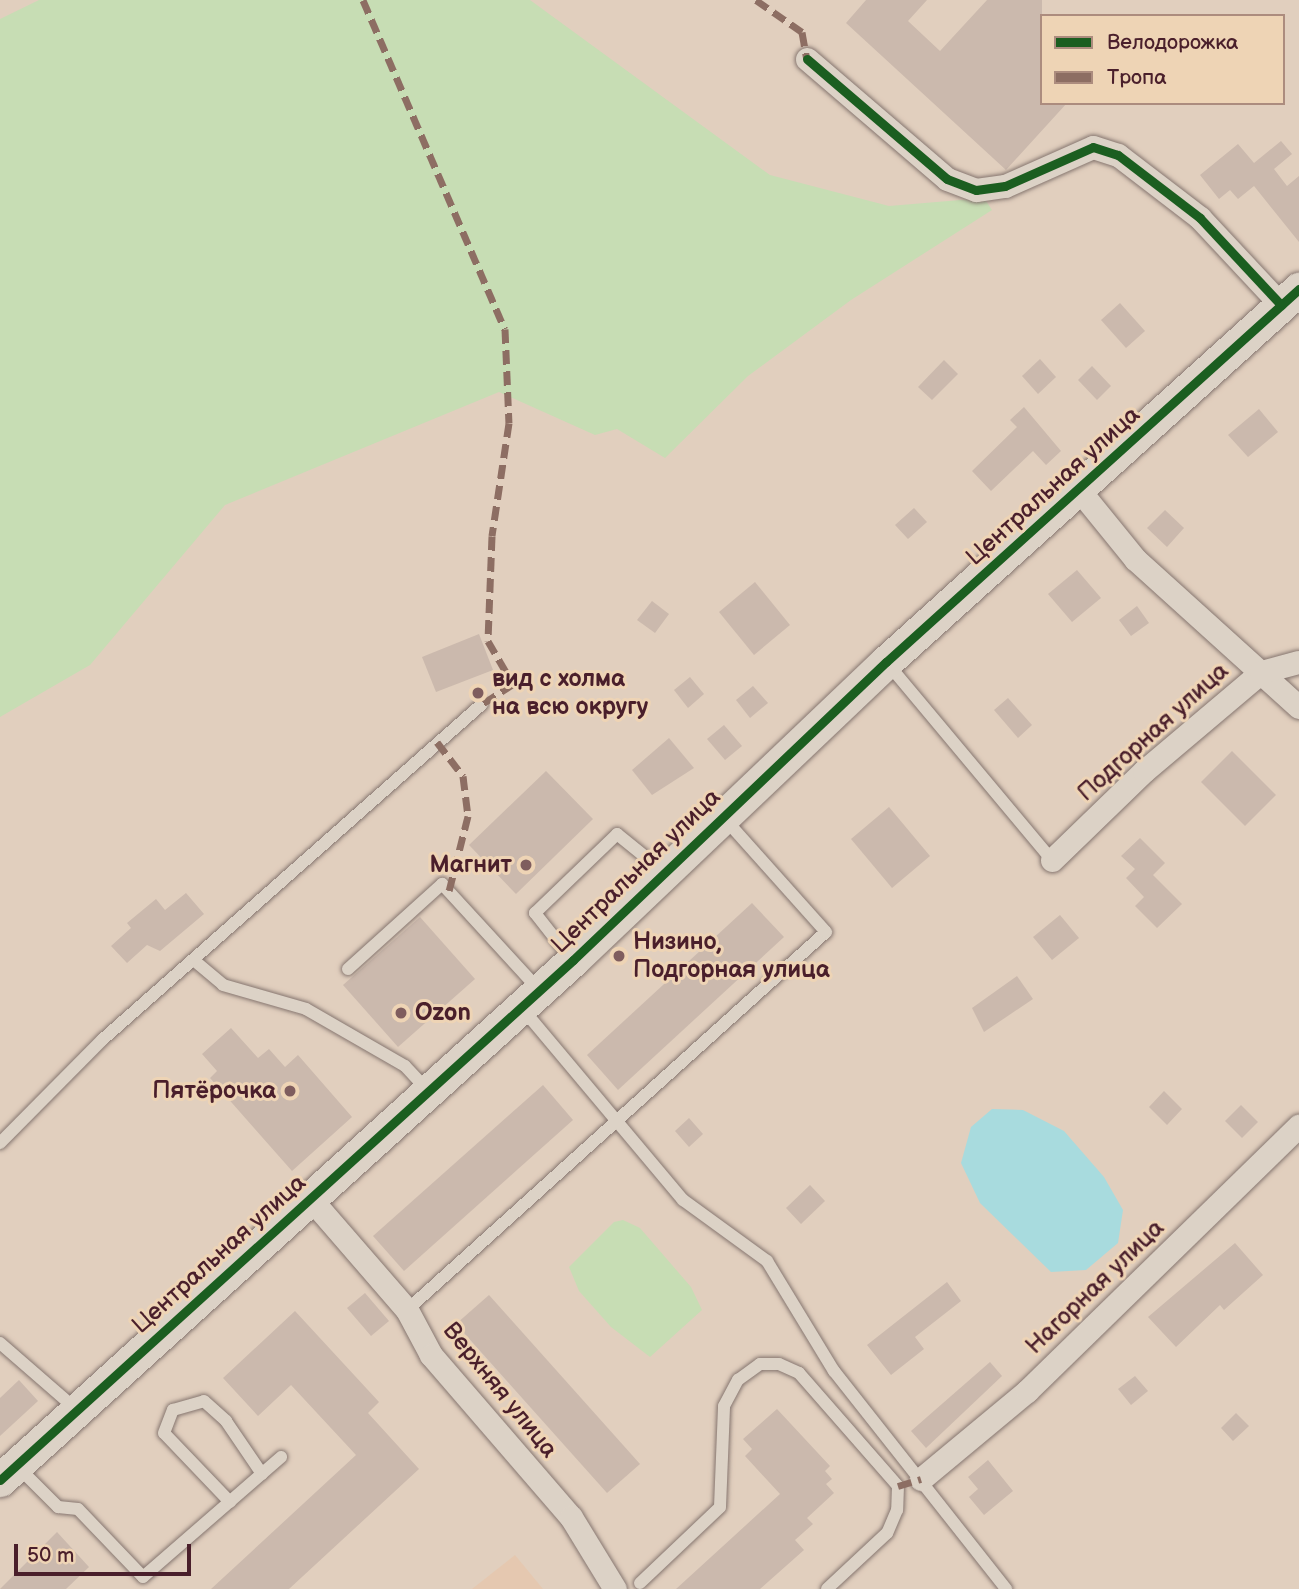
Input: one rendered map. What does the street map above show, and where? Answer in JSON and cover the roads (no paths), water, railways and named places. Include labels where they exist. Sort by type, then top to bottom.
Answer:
[{"type":"street","points":[[807,59],[947,179],[976,190],[1005,186],[1093,146],[1118,155],[1200,218],[1290,297]]},
{"type":"street","name":"Центральная улица","points":[[8,1473],[573,960],[886,662],[1290,297]]},
{"type":"street","points":[[1079,490],[1135,559],[1299,707]]},
{"type":"street","name":"Подгорная улица","points":[[1052,860],[1261,671],[1299,662]]},
{"type":"street","name":"Нагорная улица","points":[[921,1479],[1027,1391],[1299,1126]]},
{"type":"street","name":"Верхняя улица","points":[[310,1198],[407,1310],[431,1355],[571,1517],[615,1589]]},
{"type":"lane","points":[[886,662],[1052,860]]},
{"type":"lane","points":[[0,1143],[102,1040],[196,962],[482,705]]},
{"type":"lane","points":[[407,1310],[826,932],[722,816]]},
{"type":"lane","points":[[573,960],[535,913],[617,834],[664,873]]},
{"type":"lane","points":[[348,970],[442,884],[682,1200],[767,1261],[834,1371],[1006,1589]]},
{"type":"lane","points":[[196,962],[223,985],[306,1009],[405,1066],[427,1090]]},
{"type":"lane","points":[[0,1343],[76,1409]]},
{"type":"lane","points":[[640,1583],[720,1507],[724,1406],[738,1380],[760,1364],[779,1364],[799,1373],[898,1486],[897,1510],[887,1533],[827,1589]]},
{"type":"lane","points":[[230,1502],[164,1433],[173,1410],[204,1401],[226,1421],[261,1474]]},
{"type":"lane","points":[[8,1473],[58,1507],[78,1509],[144,1577],[281,1457]]},
{"type":"water","points":[[992,1109],[1023,1110],[1064,1131],[1104,1177],[1123,1210],[1118,1243],[1086,1270],[1051,1272],[980,1203],[961,1163],[971,1127]]},
{"type":"place","name":"вид с холма на всю округу","points":[[478,693]]},
{"type":"place","name":"Магнит","points":[[526,865]]},
{"type":"place","name":"Низино, Подгорная улица","points":[[619,956]]},
{"type":"place","name":"Ozon","points":[[401,1013]]},
{"type":"place","name":"Пятёрочка","points":[[290,1091]]}]
